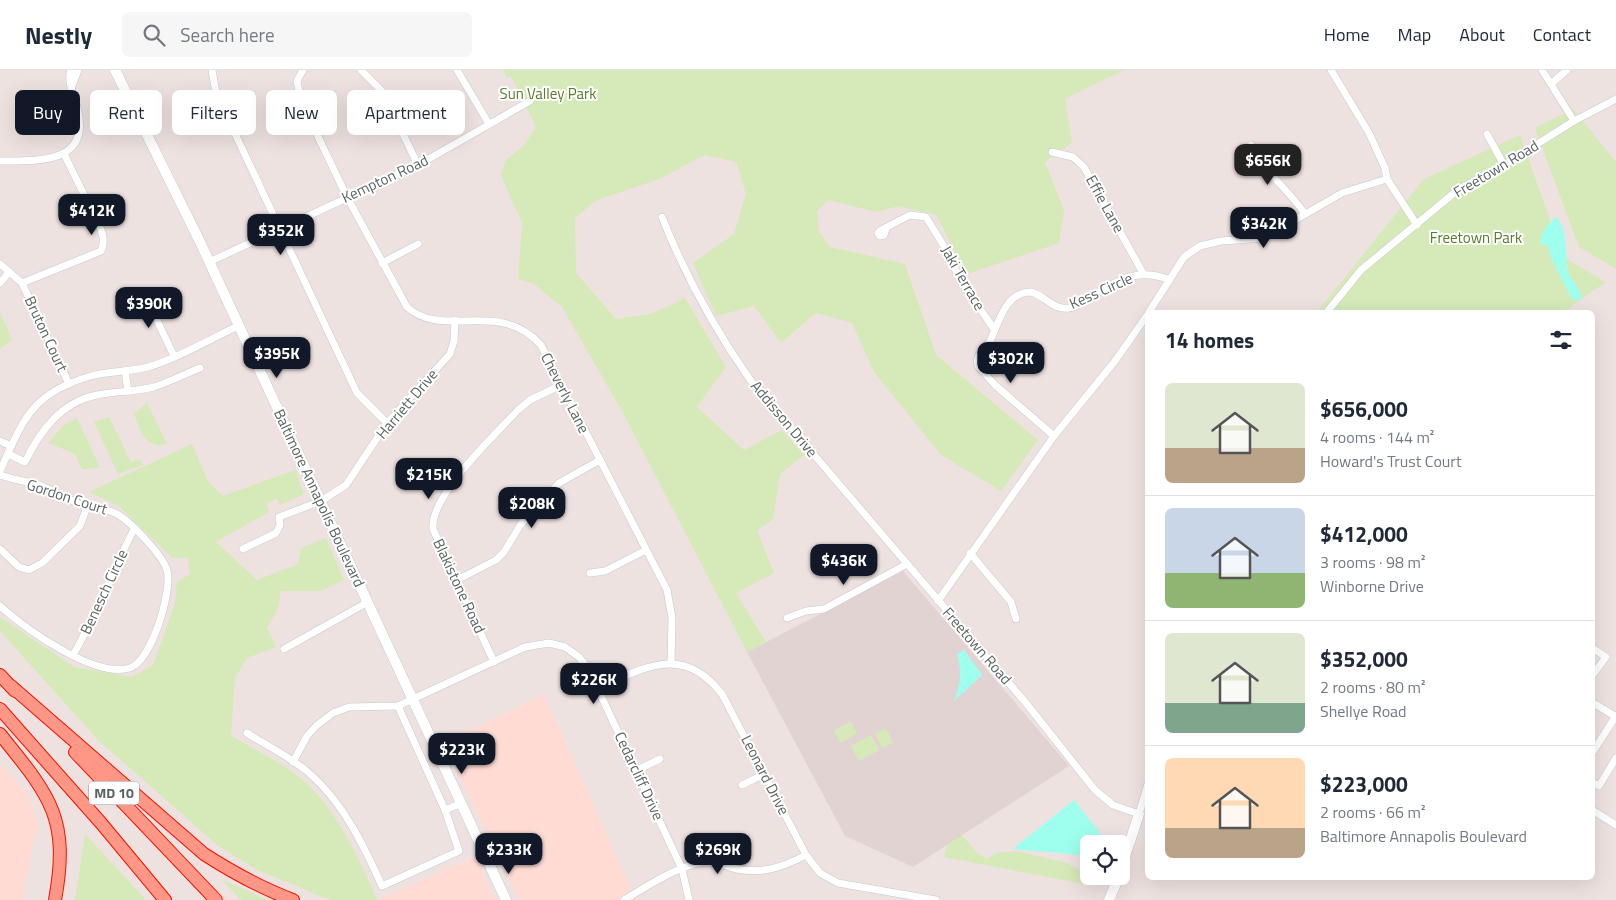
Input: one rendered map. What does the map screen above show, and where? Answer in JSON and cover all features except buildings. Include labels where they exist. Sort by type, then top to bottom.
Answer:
[{"type":"highway","name":"MD 10","points":[[0,675],[216,900]]},
{"type":"highway","points":[[11,686],[204,854],[236,874],[293,900]]},
{"type":"highway","name":"MD 10","points":[[0,709],[95,816],[165,900]]},
{"type":"highway","points":[[0,734],[38,782],[56,818],[61,843],[58,885],[54,900]]},
{"type":"main road","name":"Baltimore Annapolis Boulevard","points":[[115,70],[209,262],[506,900]]},
{"type":"main road","points":[[1130,842],[1139,814]]},
{"type":"main road","points":[[1110,900],[1116,885]]},
{"type":"street","points":[[0,161],[41,161],[64,154],[75,143],[79,136],[80,126],[69,78],[71,70]]},
{"type":"street","points":[[72,86],[78,70]]},
{"type":"street","points":[[212,70],[216,92],[357,393],[387,423]]},
{"type":"street","name":"Cheverly Lane","points":[[303,70],[297,81],[298,93],[347,197],[401,300],[414,313],[431,319],[499,321],[523,329],[541,345],[671,602],[671,663]]},
{"type":"street","points":[[361,70],[382,91],[418,165]]},
{"type":"street","points":[[457,70],[489,124]]},
{"type":"street","points":[[1331,70],[1369,133],[1385,168],[1387,180],[1417,225]]},
{"type":"street","points":[[1542,70],[1574,121]]},
{"type":"street","points":[[1552,84],[1567,70]]},
{"type":"street","name":"Freetown Road","points":[[1329,310],[1361,270],[1459,189],[1504,166],[1574,121],[1616,99]]},
{"type":"street","name":"Kempton Road","points":[[209,262],[418,165],[530,101]]},
{"type":"street","points":[[1487,134],[1504,166]]},
{"type":"street","points":[[1251,146],[1263,166],[1287,190],[1305,214]]},
{"type":"street","name":"Effie Lane","points":[[1052,152],[1074,157],[1084,168],[1144,273]]},
{"type":"street","points":[[0,264],[22,283],[101,251],[103,236],[100,227],[64,154]]},
{"type":"street","name":"Freetown Road","points":[[1150,310],[1184,258],[1200,246],[1221,241],[1264,238],[1342,194],[1387,180]]},
{"type":"street","name":"Jaki Terrace","points":[[886,229],[910,215],[920,214],[926,217],[945,248],[961,281],[994,328]]},
{"type":"street","name":"Addisson Drive","points":[[662,217],[679,261],[735,358],[751,381],[938,600]]},
{"type":"street","points":[[382,263],[418,244]]},
{"type":"street","points":[[0,283],[9,272]]},
{"type":"street","name":"Kess Circle","points":[[994,328],[1008,304],[1021,294],[1036,294],[1056,308],[1068,308],[1075,306],[1116,282],[1144,273],[1170,280]]},
{"type":"street","name":"Bruton Court","points":[[22,283],[69,384]]},
{"type":"street","points":[[144,292],[174,356]]},
{"type":"street","name":"Freetown Road","points":[[1139,814],[1113,805],[1095,790],[1026,703],[938,600],[1054,436],[1115,361],[1145,317]]},
{"type":"street","name":"Harriett Drive","points":[[243,549],[276,533],[280,525],[279,517],[321,501],[346,485],[387,423],[450,354],[454,341],[454,320]]},
{"type":"street","points":[[0,471],[19,427],[34,406],[49,394],[69,384],[92,376],[148,367],[238,326]]},
{"type":"street","points":[[994,328],[990,341],[977,359],[980,370],[1054,436]]},
{"type":"street","points":[[8,454],[25,462],[42,430],[63,410],[75,402],[96,395],[153,387],[200,368]]},
{"type":"street","points":[[125,371],[128,391]]},
{"type":"street","name":"Blakistone Road","points":[[494,662],[432,529],[433,517],[455,479],[524,404],[561,385]]},
{"type":"street","points":[[0,441],[10,446]]},
{"type":"street","points":[[457,580],[496,560],[504,552],[522,524],[559,483],[600,460]]},
{"type":"street","name":"Gordon Court","points":[[0,474],[36,484],[87,507],[99,507],[119,515],[164,562],[168,572],[169,588],[144,658],[130,668],[102,668],[73,655]]},
{"type":"street","points":[[0,549],[19,567],[29,570],[42,563],[80,526],[87,507]]},
{"type":"street","name":"Benesch Circle","points":[[73,655],[94,619],[116,565],[134,529]]},
{"type":"street","points":[[590,572],[605,571],[646,550]]},
{"type":"street","points":[[970,553],[1011,602],[1016,619]]},
{"type":"street","points":[[787,618],[806,610],[824,609],[907,564]]},
{"type":"street","points":[[284,649],[368,602]]},
{"type":"street","points":[[0,606],[22,625],[73,655]]},
{"type":"street","name":"Cedarcliff Drive","points":[[398,706],[536,644],[549,643],[565,647],[579,657],[598,688],[682,869],[689,900]]},
{"type":"street","points":[[1595,650],[1606,656],[1595,672]]},
{"type":"street","name":"Leonard Drive","points":[[598,688],[642,668],[671,663],[696,669],[714,684],[722,694],[806,855],[820,873],[838,883],[936,900]]},
{"type":"street","points":[[1595,704],[1616,717],[1595,748]]},
{"type":"street","points":[[247,733],[308,772],[341,810],[369,858],[382,886],[459,851],[445,810],[398,706],[349,707],[333,713],[317,725],[307,736],[293,762]]},
{"type":"street","points":[[1595,784],[1599,786],[1616,758]]},
{"type":"street","points":[[637,770],[660,759]]},
{"type":"street","points":[[742,785],[765,774]]},
{"type":"street","points":[[1139,814],[1145,794]]},
{"type":"street","points":[[445,810],[462,803]]},
{"type":"street","points":[[1595,812],[1616,826]]},
{"type":"street","points":[[624,900],[682,869],[708,862],[749,871],[766,871],[780,868],[806,855]]},
{"type":"shaded area","points":[[903,571],[1069,766],[913,867],[845,836],[747,652]]},
{"type":"shaded area","points":[[544,694],[636,900],[519,900],[444,743]]},
{"type":"shaded area","points":[[0,764],[27,793],[38,822],[22,900],[0,900]]},
{"type":"shaded area","points":[[476,856],[495,900],[379,900]]},
{"type":"green space","name":"Sun Valley Park","points":[[503,70],[1124,70],[1065,99],[1072,143],[1045,162],[1064,210],[1059,243],[967,274],[936,215],[899,206],[876,212],[829,200],[817,211],[819,232],[830,247],[905,264],[936,355],[1038,440],[1001,491],[941,455],[874,372],[852,323],[816,313],[781,343],[754,306],[716,316],[693,263],[734,234],[746,194],[736,162],[705,155],[659,179],[595,201],[575,218],[576,273],[616,319],[651,314],[685,298],[726,367],[697,407],[744,450],[782,430],[804,455],[780,474],[773,519],[757,531],[774,573],[736,593],[766,642],[747,652],[623,413],[562,307],[534,284],[518,279],[522,223],[501,175],[505,161],[524,145],[536,127],[511,76],[507,78]]},
{"type":"green space","points":[[1573,109],[1616,162],[1616,269],[1579,247],[1535,128]]},
{"type":"green space","name":"Freetown Park","points":[[1520,135],[1563,257],[1606,282],[1566,310],[1319,310],[1424,179]]},
{"type":"green space","points":[[0,312],[12,340],[0,349]]},
{"type":"green space","points":[[147,403],[167,444],[154,445],[149,442],[139,426],[134,414]]},
{"type":"green space","points":[[109,417],[131,462],[139,459],[143,465],[118,474],[94,422]]},
{"type":"green space","points":[[77,418],[100,468],[82,469],[75,454],[48,443],[65,424]]},
{"type":"green space","points":[[192,444],[208,482],[223,496],[295,470],[304,494],[280,505],[277,499],[266,503],[269,512],[216,542],[257,580],[298,564],[301,548],[326,538],[344,580],[321,591],[281,591],[278,609],[267,628],[276,647],[247,658],[235,678],[231,735],[294,773],[322,800],[344,831],[378,900],[330,900],[257,870],[217,845],[98,740],[0,631],[0,617],[74,667],[131,677],[153,665],[175,603],[177,582],[190,574],[188,558],[172,558],[119,506],[89,492]]},
{"type":"green space","points":[[851,721],[857,734],[840,743],[834,730]]},
{"type":"green space","points":[[886,728],[893,743],[882,748],[875,734]]},
{"type":"green space","points":[[871,735],[879,750],[859,761],[851,746]]},
{"type":"green space","points":[[85,834],[146,900],[75,900]]},
{"type":"green space","points":[[962,835],[977,853],[987,859],[997,853],[1017,851],[1067,863],[1080,871],[1080,883],[944,857],[948,844]]},
{"type":"green space","points":[[221,879],[268,900],[241,900]]},
{"type":"water","points":[[1557,217],[1563,229],[1568,272],[1580,293],[1580,301],[1572,299],[1550,256],[1549,247],[1540,243],[1546,228]]},
{"type":"water","points":[[964,650],[982,675],[954,701],[960,678],[957,654]]},
{"type":"water","points":[[1074,800],[1101,835],[1080,835],[1080,855],[1013,849]]}]
